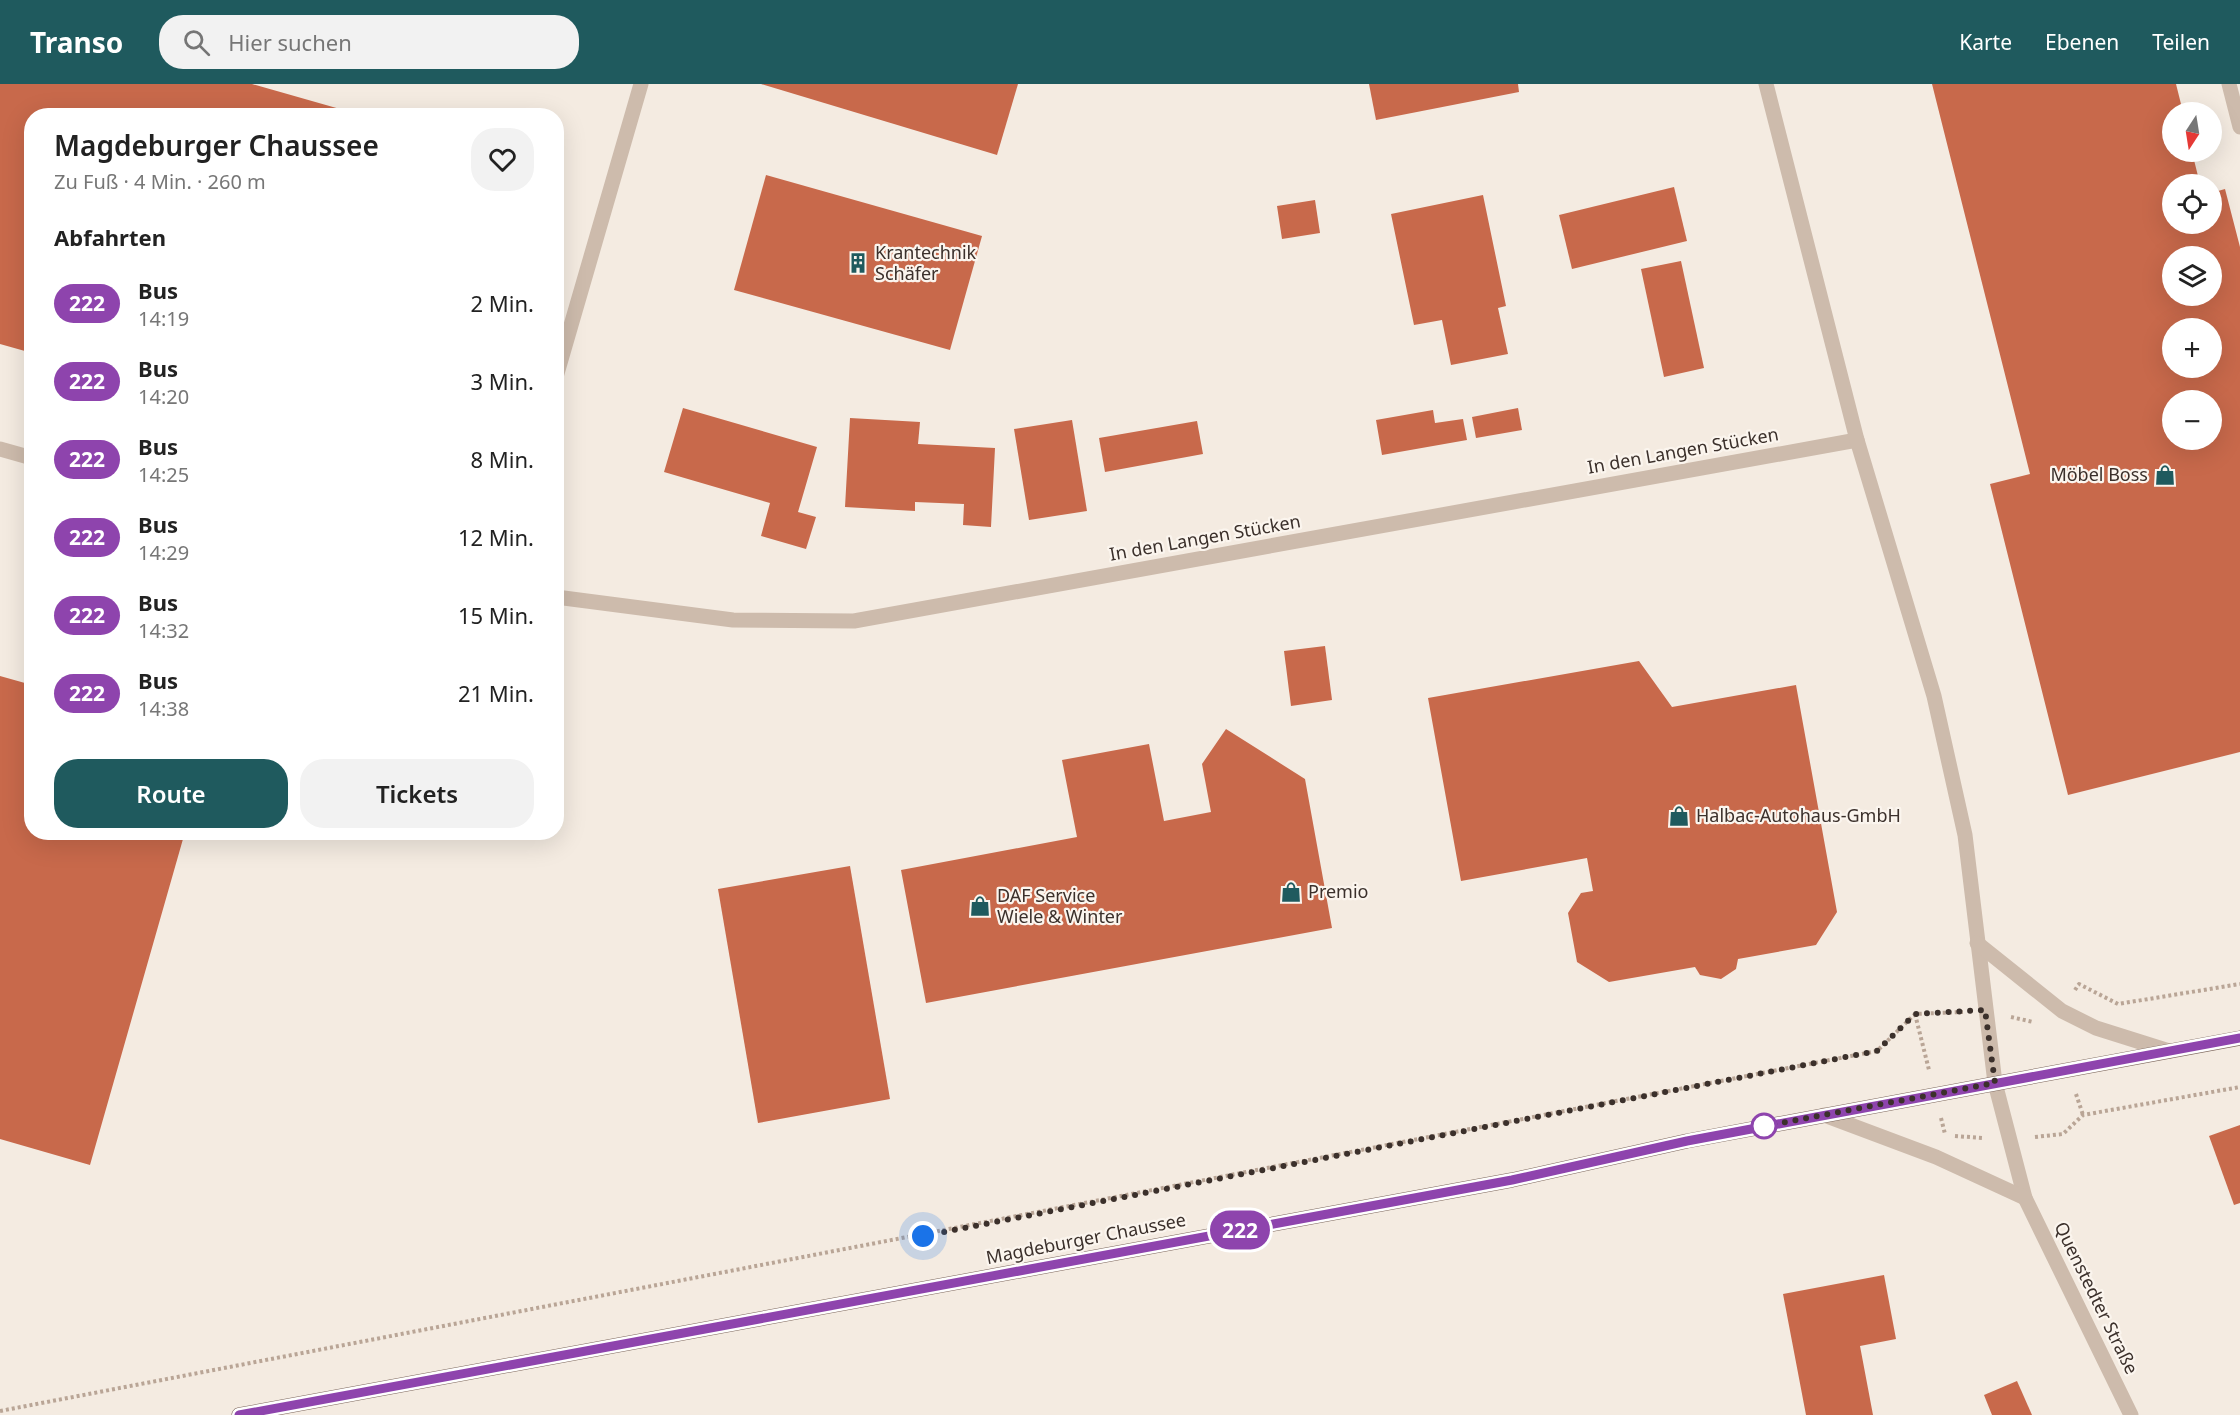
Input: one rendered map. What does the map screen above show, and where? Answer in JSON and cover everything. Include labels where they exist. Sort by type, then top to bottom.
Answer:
[{"type":"main road","name":"Magdeburger Chaussee","points":[[239,1415],[1512,1180],[1687,1141],[2240,1038]]},
{"type":"street","points":[[564,350],[640,84]]},
{"type":"street","points":[[1766,84],[1857,440],[1934,696],[1965,835],[1995,1083]]},
{"type":"street","points":[[2229,84],[2240,127]]},
{"type":"street","name":"In den Langen Stücken","points":[[564,598],[733,620],[854,621],[1857,440]]},
{"type":"street","points":[[0,450],[24,456]]},
{"type":"street","points":[[1977,943],[2062,1011],[2096,1028],[2169,1051]]},
{"type":"street","name":"Quenstedter Straße","points":[[1995,1083],[2008,1140],[2025,1198],[2131,1415]]},
{"type":"street","points":[[1824,1115],[1936,1157],[2025,1198]]},
{"type":"path","points":[[0,1411],[1866,1054],[1877,1051],[1915,1014],[1985,1010],[2050,1026],[2079,984],[2118,1004],[2240,984]]},
{"type":"path","points":[[2063,1134],[2083,1114],[2240,1087]]},
{"type":"building","points":[[0,84],[252,84],[336,108],[24,108],[24,351],[0,344]]},
{"type":"building","points":[[761,84],[1018,84],[997,155]]},
{"type":"building","points":[[1369,84],[1518,84],[1519,92],[1376,120]]},
{"type":"building","points":[[1932,84],[2176,84],[2180,102],[2162,102],[2162,162],[2194,162],[2198,174],[2162,174],[2162,234],[2222,234],[2222,190],[2225,189],[2240,247],[2240,752],[2068,795],[1990,484],[2030,474]]},
{"type":"building","name":"Krantechnik Schäfer","points":[[766,175],[982,236],[950,350],[734,290]]},
{"type":"building","points":[[1674,187],[1687,241],[1572,269],[1559,215]]},
{"type":"building","points":[[1483,195],[1506,306],[1498,308],[1508,354],[1451,365],[1442,320],[1414,325],[1391,214]]},
{"type":"building","points":[[1315,200],[1320,233],[1282,239],[1277,206]]},
{"type":"building","points":[[1681,261],[1704,368],[1664,377],[1641,269]]},
{"type":"building","points":[[683,408],[817,447],[798,512],[816,517],[806,549],[761,536],[770,503],[664,472]]},
{"type":"building","points":[[1518,408],[1522,430],[1476,438],[1472,417]]},
{"type":"building","points":[[1433,410],[1435,423],[1463,419],[1467,440],[1382,455],[1376,420]]},
{"type":"building","points":[[850,418],[920,422],[918,444],[995,448],[991,527],[963,525],[964,504],[915,502],[915,511],[845,507]]},
{"type":"building","points":[[1072,420],[1087,511],[1029,520],[1014,429]]},
{"type":"building","points":[[1197,421],[1203,454],[1105,472],[1099,438]]},
{"type":"building","points":[[1325,646],[1332,700],[1291,706],[1284,651]]},
{"type":"building","points":[[1639,661],[1672,707],[1796,685],[1837,912],[1816,945],[1738,959],[1736,969],[1721,979],[1700,975],[1695,967],[1609,982],[1577,962],[1568,913],[1581,893],[1593,891],[1587,858],[1461,881],[1428,698]]},
{"type":"building","points":[[0,676],[24,683],[24,840],[183,840],[90,1165],[0,1139]]},
{"type":"building","points":[[1226,729],[1305,779],[1332,928],[926,1003],[901,870],[1077,837],[1062,760],[1149,744],[1164,821],[1211,812],[1202,764]]},
{"type":"building","points":[[850,866],[890,1099],[758,1123],[718,889]]},
{"type":"building","points":[[2240,1125],[2240,1203],[2234,1205],[2209,1136]]},
{"type":"building","points":[[1884,1275],[1896,1339],[1860,1346],[1873,1415],[1806,1415],[1783,1294]]},
{"type":"building","points":[[2017,1381],[2032,1415],[1992,1415],[1984,1395]]},
{"type":"bus line","name":"222","points":[[239,1415],[1512,1180],[1687,1141],[2240,1038]]},
{"type":"place","name":"Krantechnik Schäfer","points":[[858,263]]},
{"type":"place","name":"Möbel Boss","points":[[2165,475]]},
{"type":"place","name":"Halbac-Autohaus-GmbH","points":[[1679,816]]},
{"type":"place","name":"Premio","points":[[1291,892]]},
{"type":"place","name":"DAF Service Wiele & Winter","points":[[980,906]]},
{"type":"route","points":[[923,1236],[1877,1051],[1915,1014],[1985,1010],[1995,1083],[1764,1126]]}]
